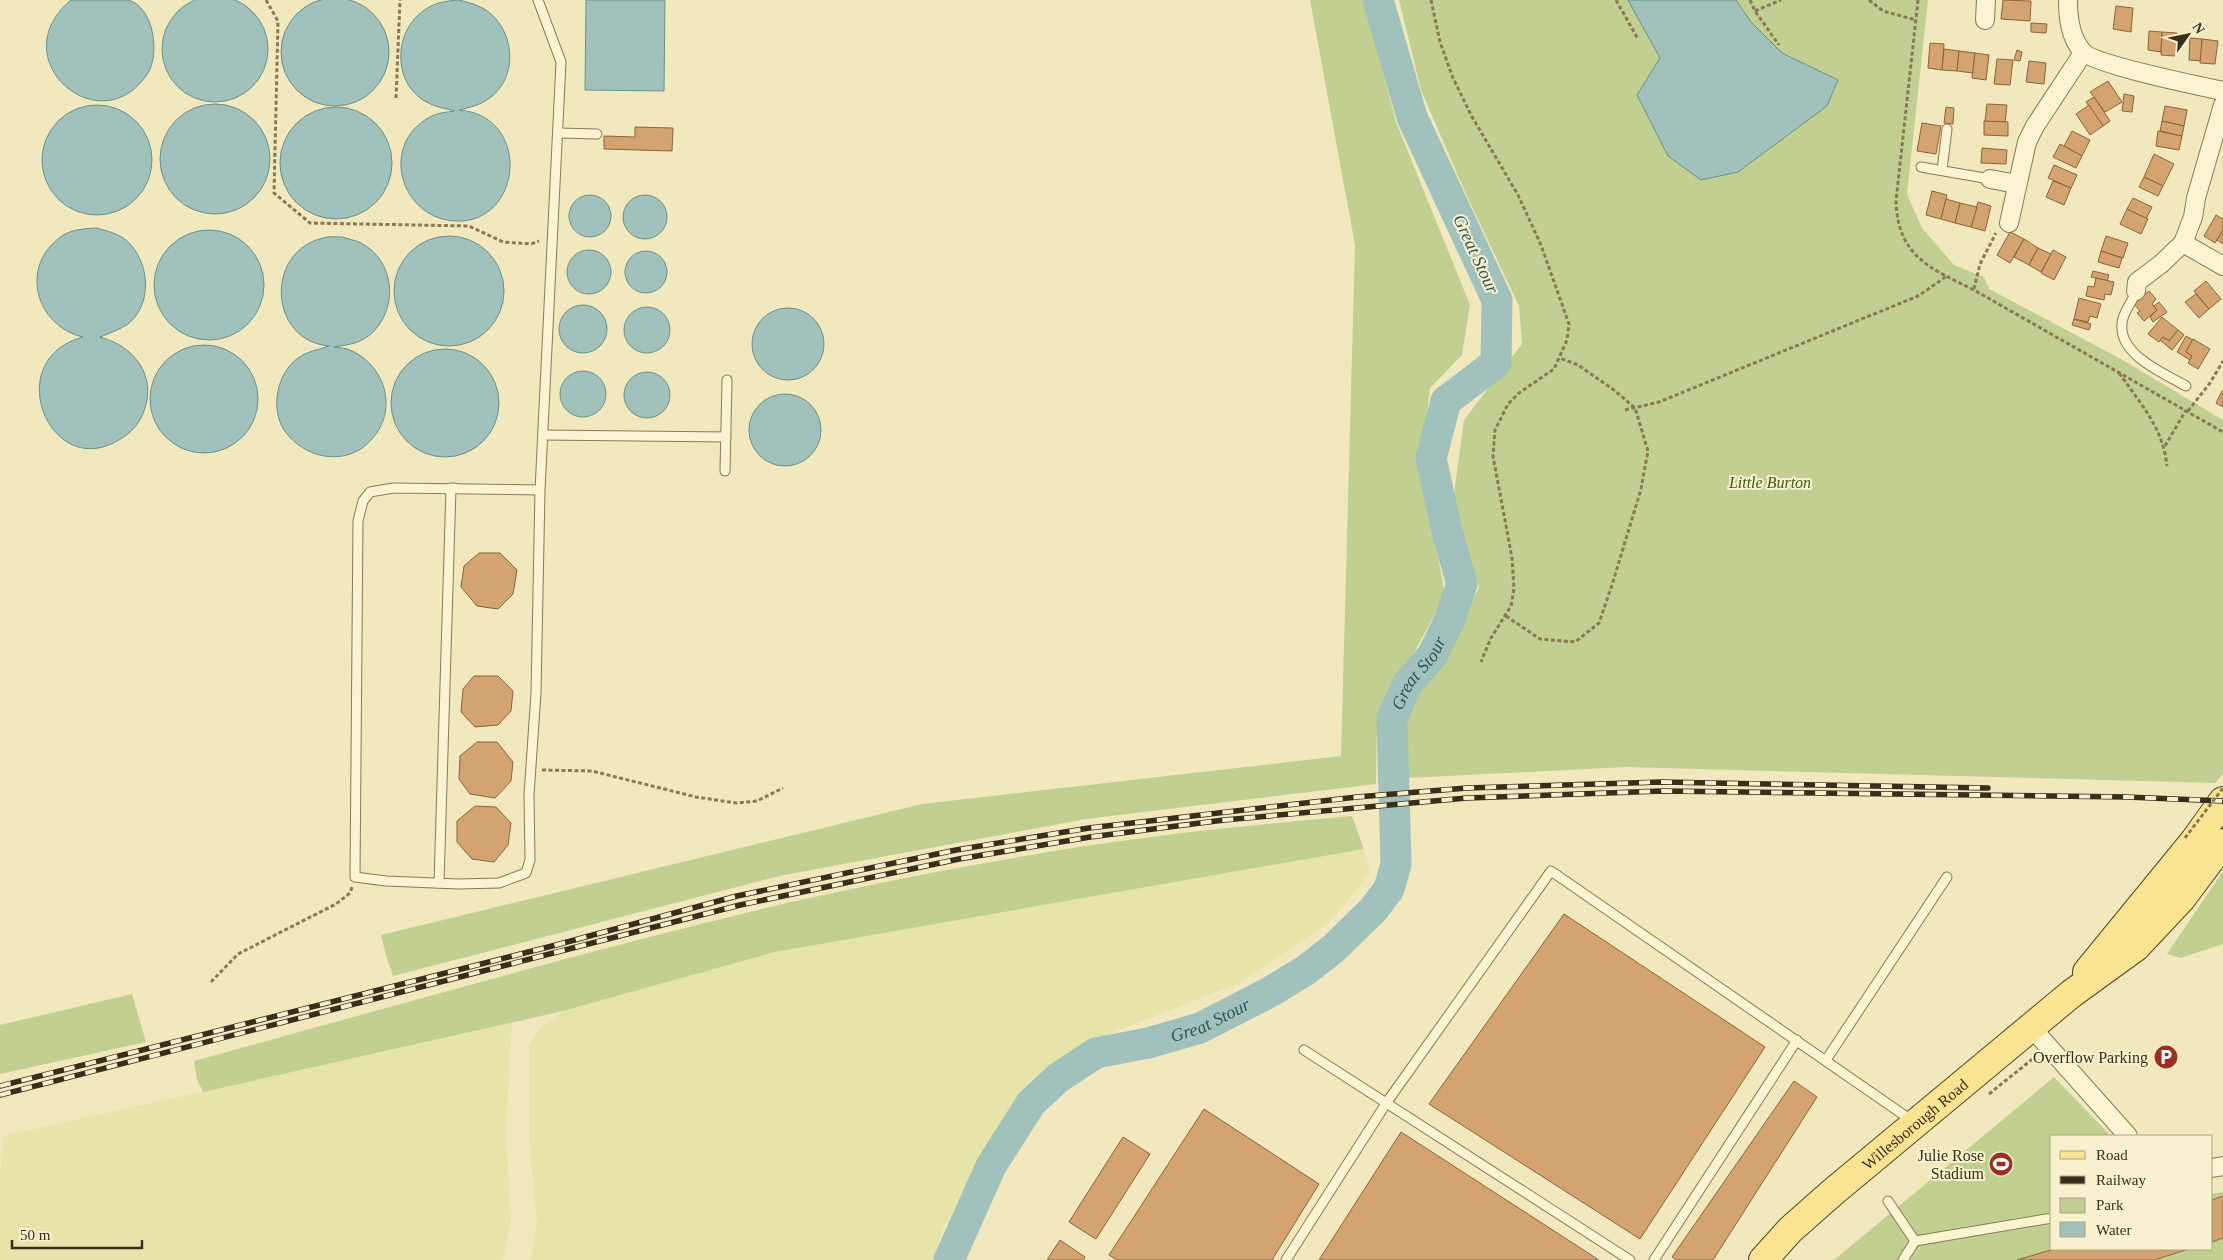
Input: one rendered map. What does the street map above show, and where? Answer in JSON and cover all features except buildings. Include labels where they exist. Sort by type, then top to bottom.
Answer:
[{"type":"main road","name":"Willesborough Road","points":[[2071,994],[2098,956],[2132,918],[2190,839],[2223,801]]},
{"type":"main road","name":"Willesborough Road","points":[[1764,1259],[1790,1230],[2071,994],[2136,948],[2180,899],[2223,843]]},
{"type":"street","points":[[1985,20],[1986,0]]},
{"type":"street","points":[[2068,0],[2068,20],[2074,40],[2083,53],[2104,63],[2223,91]]},
{"type":"street","points":[[2009,223],[2027,142],[2035,126],[2083,53]]},
{"type":"street","points":[[2136,291],[2137,282],[2161,264],[2182,243],[2193,217],[2196,198],[2223,105]]},
{"type":"street","points":[[1990,179],[2017,184]]},
{"type":"street","points":[[2182,243],[2223,266]]},
{"type":"street","points":[[2032,1027],[2127,1135]]},
{"type":"lane","points":[[538,0],[561,62],[540,490],[530,860],[526,873],[500,883],[439,883],[355,877],[358,521],[363,501],[370,492],[393,488],[540,490]]},
{"type":"lane","points":[[1942,170],[1947,129]]},
{"type":"lane","points":[[558,133],[596,134]]},
{"type":"lane","points":[[1921,167],[1990,179]]},
{"type":"lane","points":[[2136,291],[2126,309],[2122,324],[2125,340],[2144,362],[2186,386]]},
{"type":"lane","points":[[725,471],[727,380]]},
{"type":"lane","points":[[543,435],[726,437]]},
{"type":"lane","points":[[439,883],[450,488]]},
{"type":"lane","points":[[1286,1260],[1387,1102],[1551,871],[1916,1124]]},
{"type":"lane","points":[[1826,1060],[1947,877]]},
{"type":"lane","points":[[1654,1260],[1797,1040]]},
{"type":"lane","points":[[1304,1050],[1630,1260]]},
{"type":"lane","points":[[1888,1200],[1915,1241]]},
{"type":"lane","points":[[1903,1260],[1915,1241],[2050,1218]]},
{"type":"path","points":[[266,0],[278,21],[274,193],[310,223],[469,226],[502,242],[531,244],[552,236]]},
{"type":"path","points":[[396,98],[400,0]]},
{"type":"path","points":[[1431,0],[1440,42],[1453,78],[1471,116],[1518,195],[1541,245],[1569,324],[1567,340],[1554,369],[1519,393],[1508,404],[1495,430],[1493,456],[1512,558],[1514,590],[1511,606],[1491,638],[1481,662]]},
{"type":"path","points":[[1616,0],[1638,39]]},
{"type":"path","points":[[1750,0],[1755,11],[1779,45]]},
{"type":"path","points":[[1755,11],[1781,0]]},
{"type":"path","points":[[1869,0],[1883,11],[1916,20]]},
{"type":"path","points":[[1914,36],[1918,0]]},
{"type":"path","points":[[1974,290],[1980,264],[2001,224],[2009,223]]},
{"type":"path","points":[[1625,410],[1659,402],[1918,296],[1947,276]]},
{"type":"path","points":[[1956,281],[2223,432]]},
{"type":"path","points":[[1506,616],[1540,639],[1575,642],[1599,623],[1641,489],[1648,451],[1636,408],[1578,365],[1560,358]]},
{"type":"path","points":[[2165,447],[2187,410],[2223,362]]},
{"type":"path","points":[[2118,371],[2153,421],[2165,447],[2167,466]]},
{"type":"path","points":[[531,770],[592,771],[678,793],[736,803],[758,801],[784,788]]},
{"type":"path","points":[[2190,839],[2223,788]]},
{"type":"path","points":[[211,982],[238,954],[336,904],[350,893],[355,877]]},
{"type":"shaded area","points":[[1364,849],[1370,874],[1327,925],[1237,984],[1078,1046],[1047,1067],[1022,1089],[943,1229],[933,1260],[530,1260],[537,1225],[529,1139],[529,1046],[541,1027],[563,1011],[778,951]]},
{"type":"shaded area","points":[[512,1023],[506,1129],[511,1220],[503,1260],[0,1260],[0,1178],[3,1136]]},
{"type":"green space","points":[[1310,0],[1364,0],[1396,122],[1470,305],[1462,355],[1430,388],[1421,463],[1445,595],[1377,722],[1376,784],[1086,819],[779,876],[393,976],[381,935],[922,804],[1341,756],[1355,245]]},
{"type":"green space","name":"Little Burton","points":[[1399,0],[1928,0],[1907,194],[1922,228],[1954,265],[1984,277],[1989,289],[2121,359],[2223,420],[2223,774],[2215,783],[1626,767],[1408,778],[1404,725],[1430,672],[1479,588],[1453,501],[1464,420],[1522,344],[1519,306],[1465,192],[1421,90]]},
{"type":"green space","points":[[1352,816],[1364,849],[775,952],[563,1011],[203,1092],[197,1079],[194,1061],[564,959],[787,903],[939,871],[1124,840]]},
{"type":"green space","points":[[2223,871],[2223,944],[2181,958],[2167,954]]},
{"type":"green space","points":[[132,994],[146,1042],[0,1074],[0,1025]]},
{"type":"green space","name":"Julie Rose Stadium","points":[[2054,1077],[2110,1135],[2050,1135],[2050,1250],[2213,1250],[2213,1194],[2223,1192],[2223,1260],[1834,1260]]},
{"type":"water","points":[[198,-1],[232,-1],[245,5],[259,19],[267,39],[267,59],[259,79],[245,93],[225,101],[205,101],[185,93],[171,79],[163,59],[163,39],[171,19],[185,5]]},
{"type":"water","points":[[324,-1],[346,-1],[365,7],[380,22],[388,41],[388,63],[380,82],[365,97],[346,105],[324,105],[305,97],[290,82],[282,63],[282,41],[290,22],[305,7]]},
{"type":"water","points":[[71,0],[128,0],[137,4],[144,12],[152,32],[154,54],[148,73],[128,93],[106,101],[84,98],[65,86],[52,68],[46,47],[52,23]]},
{"type":"water","points":[[459,0],[488,11],[505,33],[510,56],[505,79],[491,97],[476,105],[459,110],[483,117],[499,130],[508,149],[510,169],[505,189],[494,206],[477,218],[455,221],[436,217],[421,207],[409,194],[403,178],[401,161],[405,144],[414,129],[430,117],[455,111],[427,102],[413,91],[406,80],[401,54],[408,28],[416,18],[434,5],[446,1]]},
{"type":"water","points":[[586,0],[665,0],[664,91],[585,90]]},
{"type":"water","points":[[1628,0],[1736,0],[1751,22],[1782,53],[1838,80],[1827,106],[1738,172],[1701,180],[1668,156],[1637,95],[1660,58]]},
{"type":"water","points":[[215,104],[236,108],[254,120],[266,138],[270,159],[266,180],[254,198],[236,210],[215,214],[194,210],[176,198],[164,180],[160,159],[164,138],[176,120],[194,108]]},
{"type":"water","points":[[97,105],[118,109],[136,121],[148,139],[152,160],[148,181],[136,199],[118,211],[97,215],[76,211],[58,199],[46,181],[42,160],[46,139],[58,121],[76,109]]},
{"type":"water","points":[[336,107],[347,108],[357,112],[375,124],[387,142],[391,152],[391,174],[387,184],[375,202],[357,214],[347,218],[336,219],[325,218],[315,214],[297,202],[285,184],[281,174],[280,163],[281,152],[285,142],[297,124],[315,112],[325,108]]},
{"type":"water","points":[[590,195],[605,201],[611,216],[605,231],[590,237],[575,231],[569,216],[575,201]]},
{"type":"water","points":[[645,195],[657,199],[663,205],[667,217],[663,229],[657,235],[645,239],[633,235],[627,229],[623,217],[627,205],[633,199]]},
{"type":"water","points":[[96,228],[124,238],[135,250],[144,271],[145,294],[142,306],[136,316],[125,326],[100,337],[123,347],[140,364],[145,374],[147,398],[142,416],[130,432],[117,441],[93,449],[71,444],[54,431],[43,412],[39,390],[44,368],[58,349],[83,337],[67,331],[53,321],[44,308],[38,293],[37,278],[40,262],[49,248],[62,236],[74,231]]},
{"type":"water","points":[[209,230],[230,234],[248,246],[260,264],[264,285],[260,306],[248,324],[230,336],[209,340],[188,336],[170,324],[158,306],[154,285],[158,264],[170,246],[188,234]]},
{"type":"water","points":[[449,236],[460,237],[470,241],[488,252],[499,270],[503,280],[503,302],[499,312],[488,330],[470,341],[460,345],[449,346],[438,345],[428,341],[410,330],[399,312],[395,302],[394,291],[395,280],[399,270],[410,252],[428,241],[438,237]]},
{"type":"water","points":[[325,237],[342,237],[361,243],[380,260],[389,284],[389,297],[387,310],[369,336],[360,341],[334,347],[352,351],[364,358],[373,367],[380,378],[386,403],[385,415],[380,428],[372,439],[362,448],[351,454],[338,457],[314,453],[292,440],[280,421],[277,412],[277,402],[281,382],[291,364],[309,352],[329,346],[309,340],[294,329],[285,313],[281,295],[283,277],[291,260],[304,246]]},
{"type":"water","points":[[589,250],[601,254],[607,260],[611,272],[607,284],[601,290],[589,294],[577,290],[571,284],[567,272],[571,260],[577,254]]},
{"type":"water","points":[[642,251],[650,251],[661,257],[667,272],[661,287],[650,293],[642,293],[631,287],[625,276],[625,268],[631,257]]},
{"type":"water","points":[[583,305],[592,307],[600,312],[605,320],[607,329],[605,338],[600,346],[592,351],[583,353],[574,351],[566,346],[561,338],[559,329],[561,320],[566,312],[574,307]]},
{"type":"water","points":[[642,307],[652,307],[666,317],[670,330],[666,343],[660,349],[652,353],[642,353],[628,343],[624,335],[624,325],[634,311]]},
{"type":"water","points":[[788,308],[802,311],[814,318],[821,330],[824,344],[821,358],[814,370],[802,377],[788,380],[774,377],[762,370],[755,358],[752,344],[755,330],[762,318],[774,311]]},
{"type":"water","points":[[204,345],[225,349],[242,361],[254,378],[258,399],[254,420],[242,437],[225,449],[204,453],[183,449],[166,437],[154,420],[150,399],[154,378],[166,361],[183,349]]},
{"type":"water","points":[[445,349],[466,353],[483,365],[495,382],[499,403],[495,424],[483,441],[466,453],[445,457],[424,453],[407,441],[395,424],[391,403],[395,382],[407,365],[424,353]]},
{"type":"water","points":[[583,371],[596,375],[602,381],[606,394],[602,407],[596,413],[583,417],[570,413],[564,407],[560,394],[564,381],[570,375]]},
{"type":"water","points":[[642,372],[652,372],[664,378],[669,386],[669,404],[664,412],[656,417],[642,418],[634,415],[627,408],[624,400],[624,390],[627,382],[634,375]]},
{"type":"water","points":[[785,394],[805,400],[815,410],[821,430],[815,450],[805,460],[785,466],[765,460],[755,450],[749,430],[755,410],[765,400]]},
{"type":"waterway","name":"Great Stour","points":[[949,1260],[991,1166],[1031,1103],[1058,1078],[1096,1053],[1148,1043],[1200,1028],[1270,992],[1306,970],[1333,949],[1373,910],[1389,889],[1396,864],[1392,718],[1408,683],[1432,656],[1450,619],[1462,584],[1447,531],[1431,458],[1446,401],[1496,363],[1497,300],[1412,117],[1378,0]]},
{"type":"railway","points":[[0,1086],[556,945],[737,896],[956,850],[1089,828],[1357,797],[1467,788],[1662,782],[1988,788]]},
{"type":"railway","points":[[0,1095],[740,905],[959,859],[1090,837],[1224,820],[1467,798],[1662,791],[2127,797],[2223,801]]},
{"type":"place","name":"Overflow Parking","points":[[2166,1057]]},
{"type":"place","name":"Julie Rose Stadium","points":[[2001,1164]]}]
